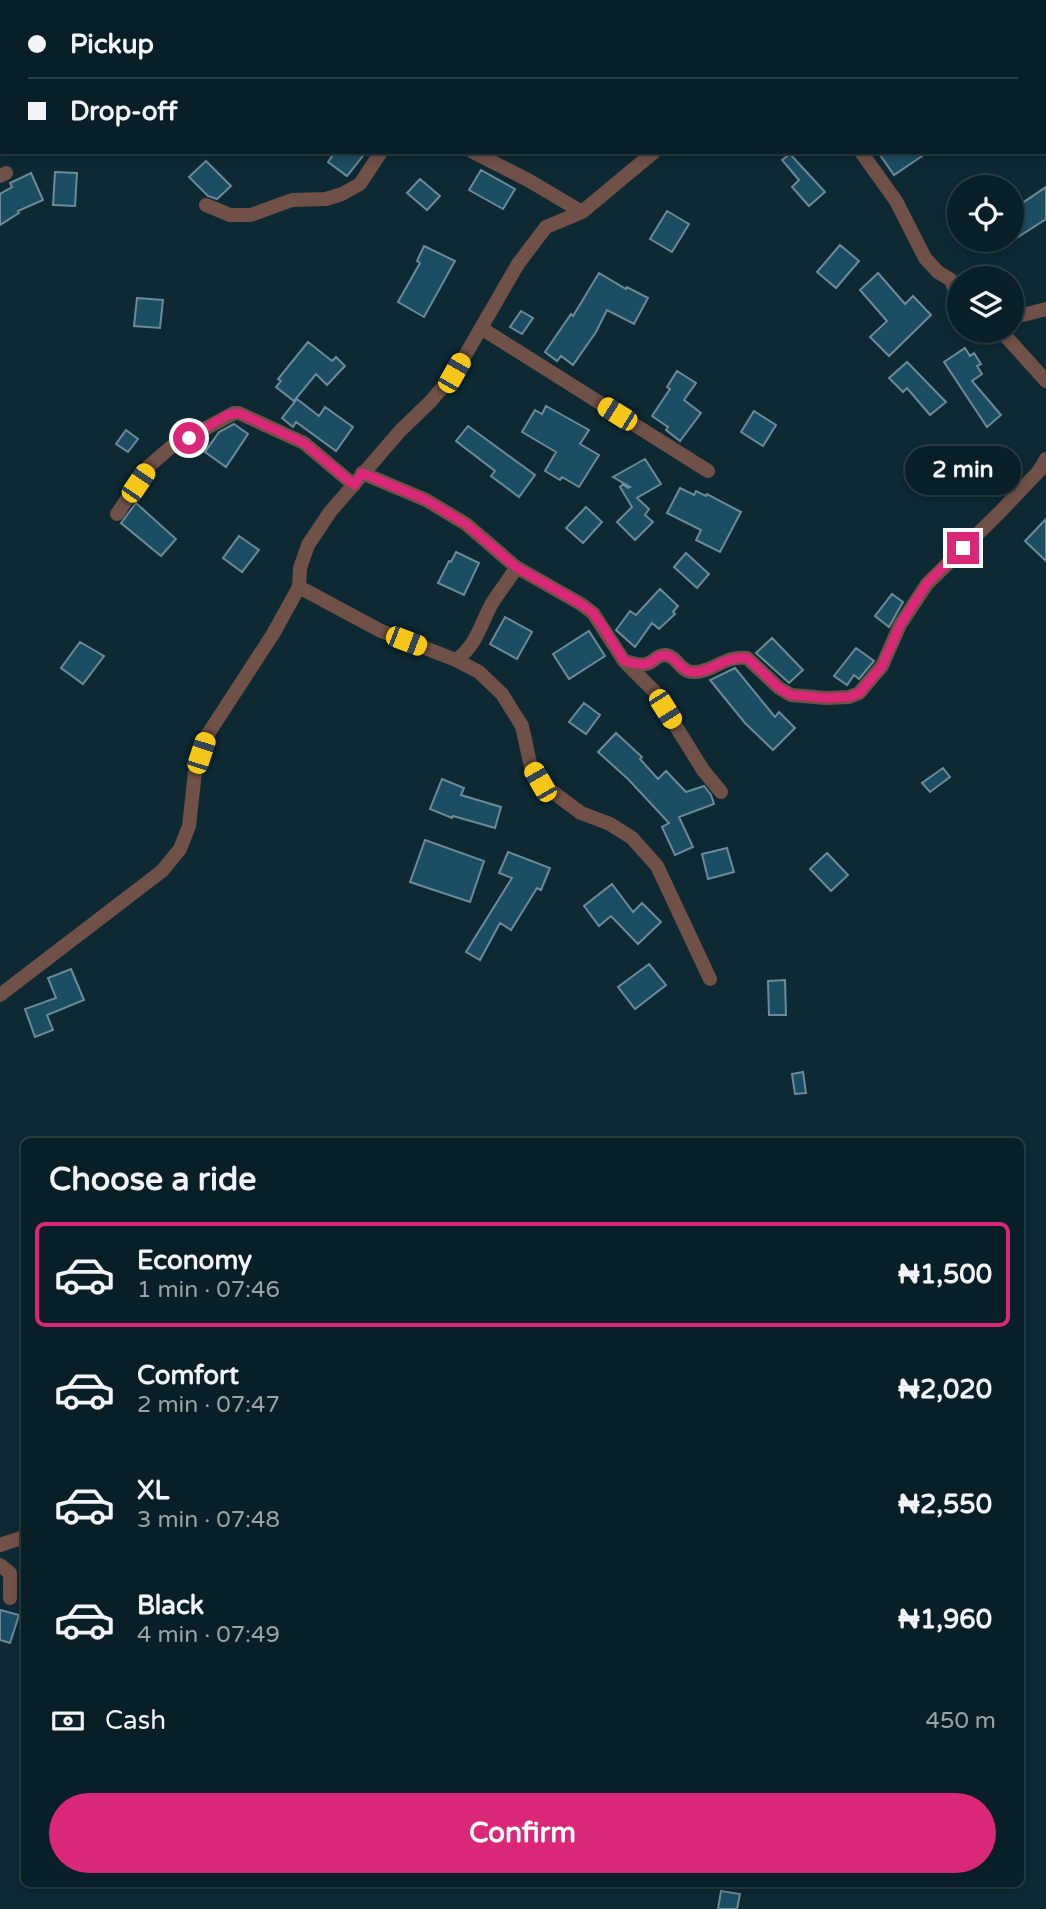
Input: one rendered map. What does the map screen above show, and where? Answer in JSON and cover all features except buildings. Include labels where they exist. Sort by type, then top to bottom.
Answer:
[{"type":"street","points":[[206,205],[230,215],[251,215],[292,200],[326,199],[360,184],[380,154]]},
{"type":"street","points":[[477,154],[582,212]]},
{"type":"street","points":[[0,995],[162,871],[180,849],[189,826],[195,772],[208,734],[258,658],[299,587],[300,568],[308,545],[330,512],[454,373],[518,264],[546,227],[582,212],[652,154]]},
{"type":"street","points":[[862,154],[896,201],[925,258],[947,278]]},
{"type":"street","points":[[1024,315],[1046,309]]},
{"type":"street","points":[[481,328],[708,471]]},
{"type":"street","points":[[1012,343],[1046,381]]},
{"type":"street","points":[[117,514],[149,466],[171,447],[234,413],[295,437],[358,479],[426,500],[456,518],[516,567],[593,613],[624,661],[654,691],[703,770],[721,792]]},
{"type":"street","points":[[624,661],[645,665],[664,655],[670,656],[685,671],[692,673],[730,658],[747,658],[779,688],[791,695],[826,698],[849,697],[859,693],[882,666],[900,625],[927,583],[1039,471],[1046,459]]},
{"type":"street","points":[[456,660],[469,650],[492,603],[509,582],[516,567]]},
{"type":"street","points":[[299,587],[381,631],[456,660],[479,672],[511,706],[522,726],[531,767],[540,782],[581,813],[610,824],[632,838],[657,866],[710,979]]},
{"type":"street","points":[[0,1545],[21,1538]]},
{"type":"street","points":[[0,1565],[10,1573],[10,1598]]},
{"type":"route","points":[[189,438],[227,415],[239,413],[295,437],[354,485],[362,473],[426,500],[466,524],[516,567],[593,613],[624,661],[645,665],[658,656],[670,656],[685,671],[692,673],[730,658],[747,658],[779,688],[803,698],[849,697],[859,693],[882,666],[900,625],[927,583],[963,548]]}]
